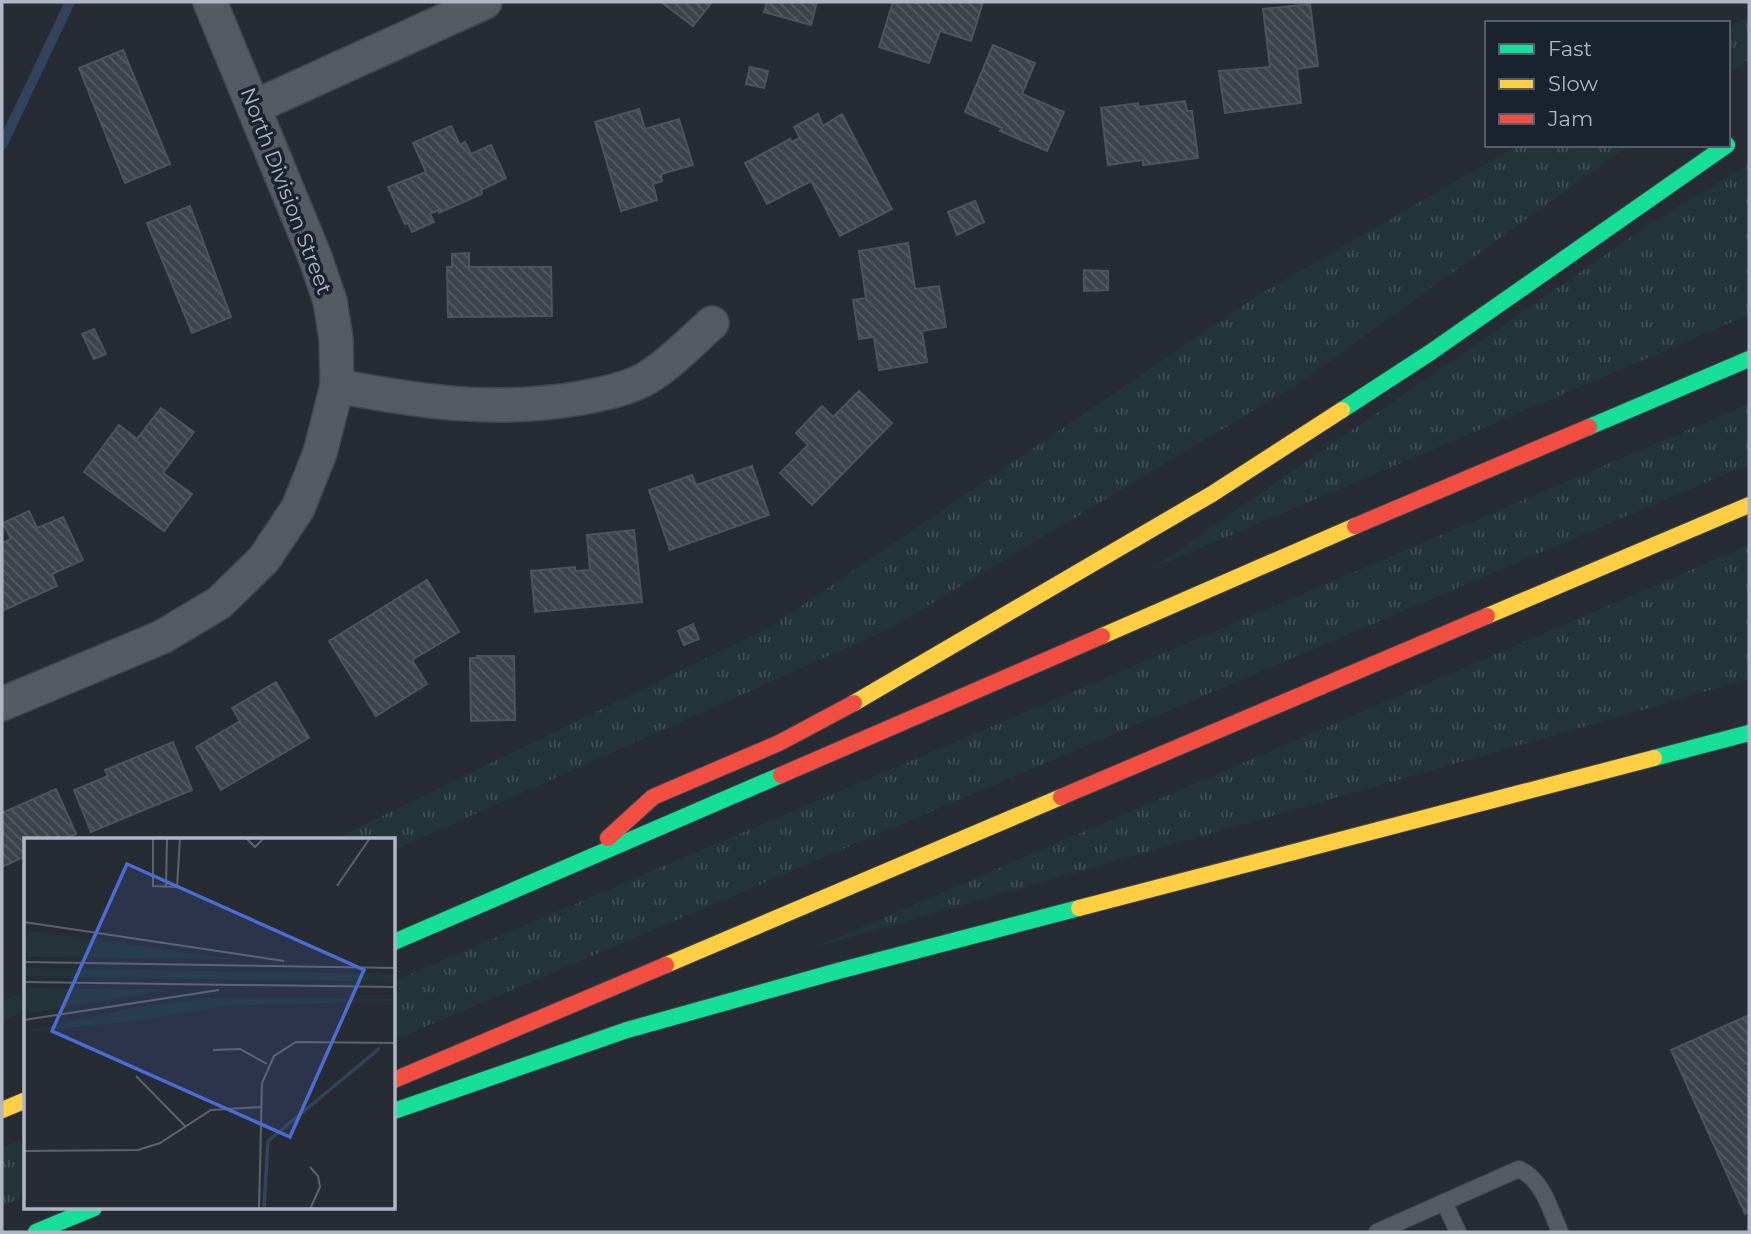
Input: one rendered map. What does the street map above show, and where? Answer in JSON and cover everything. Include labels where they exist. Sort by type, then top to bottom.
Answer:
[{"type":"highway","points":[[583,861],[653,797],[779,743],[908,672],[1212,494],[1431,352],[1724,147]]},
{"type":"highway","points":[[396,941],[1353,527],[1749,359]]},
{"type":"highway","points":[[396,1079],[1749,505]]},
{"type":"highway","points":[[396,1110],[627,1030],[812,978],[1749,733]]},
{"type":"highway","points":[[2,1110],[24,1101]]},
{"type":"highway","points":[[36,1232],[89,1210]]},
{"type":"street","name":"North Division Street","points":[[2,704],[162,637],[219,603],[264,559],[298,508],[320,453],[337,386],[336,339],[330,301],[315,257],[209,2]]},
{"type":"street","points":[[254,107],[485,2]]},
{"type":"street","points":[[337,386],[419,401],[493,406],[543,404],[599,394],[644,379],[670,362],[712,323]]},
{"type":"lane","points":[[1377,1232],[1518,1169],[1530,1174],[1542,1190],[1560,1232]]},
{"type":"lane","points":[[1444,1202],[1458,1232]]},
{"type":"green space","points":[[1749,16],[1749,59],[1730,73],[1730,27]]},
{"type":"green space","points":[[1516,147],[1626,147],[1298,384],[891,628],[396,849],[396,838],[337,838],[772,626],[1257,296]]},
{"type":"green space","points":[[1749,164],[1749,315],[1151,569],[1647,226]]},
{"type":"green space","points":[[1749,404],[1749,464],[396,1039],[396,980]]},
{"type":"green space","points":[[1749,545],[1749,679],[816,947]]},
{"type":"green space","points":[[24,991],[24,1011],[2,1021],[2,1002]]},
{"type":"green space","points":[[24,1139],[24,1197],[2,1207],[2,1148]]},
{"type":"building","points":[[661,2],[712,2],[693,26]]},
{"type":"building","points":[[767,2],[817,2],[811,25],[764,12]]},
{"type":"building","points":[[893,2],[983,2],[971,41],[940,31],[929,63],[879,47]]},
{"type":"building","points":[[1310,4],[1318,66],[1297,69],[1301,103],[1225,113],[1219,71],[1270,67],[1263,9]]},
{"type":"building","points":[[993,45],[1035,63],[1022,94],[1064,112],[1047,151],[1000,131],[1002,128],[965,112]]},
{"type":"building","points":[[123,50],[170,164],[125,183],[79,68]]},
{"type":"building","points":[[750,67],[768,71],[764,88],[746,84]]},
{"type":"building","points":[[1185,101],[1187,111],[1192,111],[1198,158],[1143,165],[1143,160],[1108,165],[1101,108],[1138,103],[1139,107]]},
{"type":"building","points":[[639,109],[645,129],[679,119],[693,165],[661,174],[662,181],[653,184],[657,200],[621,211],[595,122]]},
{"type":"building","points":[[818,114],[823,126],[842,114],[892,209],[840,236],[811,181],[767,204],[745,163],[790,139],[792,142],[800,138],[794,127]]},
{"type":"building","points":[[451,126],[460,145],[465,142],[471,154],[491,145],[506,178],[481,190],[482,194],[439,213],[438,210],[430,214],[434,222],[412,232],[408,223],[405,224],[388,187],[426,172],[413,143]]},
{"type":"building","points":[[975,201],[984,222],[957,235],[948,212]]},
{"type":"building","points":[[190,206],[231,317],[192,333],[147,223]]},
{"type":"building","points":[[908,243],[915,289],[939,286],[946,327],[922,331],[927,362],[879,370],[874,337],[859,339],[853,300],[866,298],[859,251]]},
{"type":"building","points":[[469,253],[469,267],[551,267],[552,316],[448,317],[447,267],[452,267],[452,254]]},
{"type":"building","points":[[1084,270],[1108,271],[1108,290],[1084,291]]},
{"type":"building","points":[[94,329],[106,354],[94,359],[82,334]]},
{"type":"building","points":[[859,391],[892,423],[812,505],[780,473],[808,445],[796,433],[822,406],[833,417]]},
{"type":"building","points":[[161,408],[194,432],[163,473],[192,494],[164,531],[84,472],[119,425],[137,439]]},
{"type":"building","points":[[752,466],[769,515],[670,550],[649,490],[692,475],[696,485]]},
{"type":"building","points":[[29,511],[37,528],[63,517],[83,560],[52,574],[57,586],[2,611],[2,543],[11,539],[3,523]]},
{"type":"building","points":[[634,530],[642,602],[535,612],[531,571],[575,567],[575,571],[590,570],[587,535]]},
{"type":"building","points":[[427,580],[459,632],[412,660],[427,684],[376,716],[329,641]]},
{"type":"building","points":[[693,624],[699,639],[684,645],[678,631]]},
{"type":"building","points":[[514,656],[515,720],[471,721],[470,658]]},
{"type":"building","points":[[276,682],[309,738],[221,790],[196,747],[240,721],[232,708]]},
{"type":"building","points":[[173,742],[192,790],[91,832],[74,790],[108,776],[105,770]]},
{"type":"building","points":[[56,789],[76,834],[66,838],[24,838],[24,857],[2,867],[2,813]]},
{"type":"building","points":[[1749,1015],[1749,1212],[1745,1214],[1671,1050]]},
{"type":"waterway","points":[[2,145],[70,2]]},
{"type":"traffic: fast","points":[[1342,410],[1431,352],[1724,147]]},
{"type":"traffic: fast","points":[[1589,427],[1749,359]]},
{"type":"traffic: fast","points":[[1654,758],[1749,733]]},
{"type":"traffic: fast","points":[[396,941],[781,775]]},
{"type":"traffic: fast","points":[[396,1110],[627,1030],[1079,908]]},
{"type":"traffic: fast","points":[[36,1232],[89,1210]]},
{"type":"traffic: slow","points":[[854,703],[1212,494],[1342,410]]},
{"type":"traffic: slow","points":[[1487,616],[1749,505]]},
{"type":"traffic: slow","points":[[1102,636],[1355,526]]},
{"type":"traffic: slow","points":[[1079,908],[1654,758]]},
{"type":"traffic: slow","points":[[666,965],[1061,797]]},
{"type":"traffic: slow","points":[[2,1110],[24,1101]]},
{"type":"traffic: jam","points":[[1355,526],[1589,427]]},
{"type":"traffic: jam","points":[[1061,797],[1487,616]]},
{"type":"traffic: jam","points":[[781,775],[1102,636]]},
{"type":"traffic: jam","points":[[608,838],[653,797],[779,743],[854,703]]},
{"type":"traffic: jam","points":[[396,1079],[666,965]]}]
